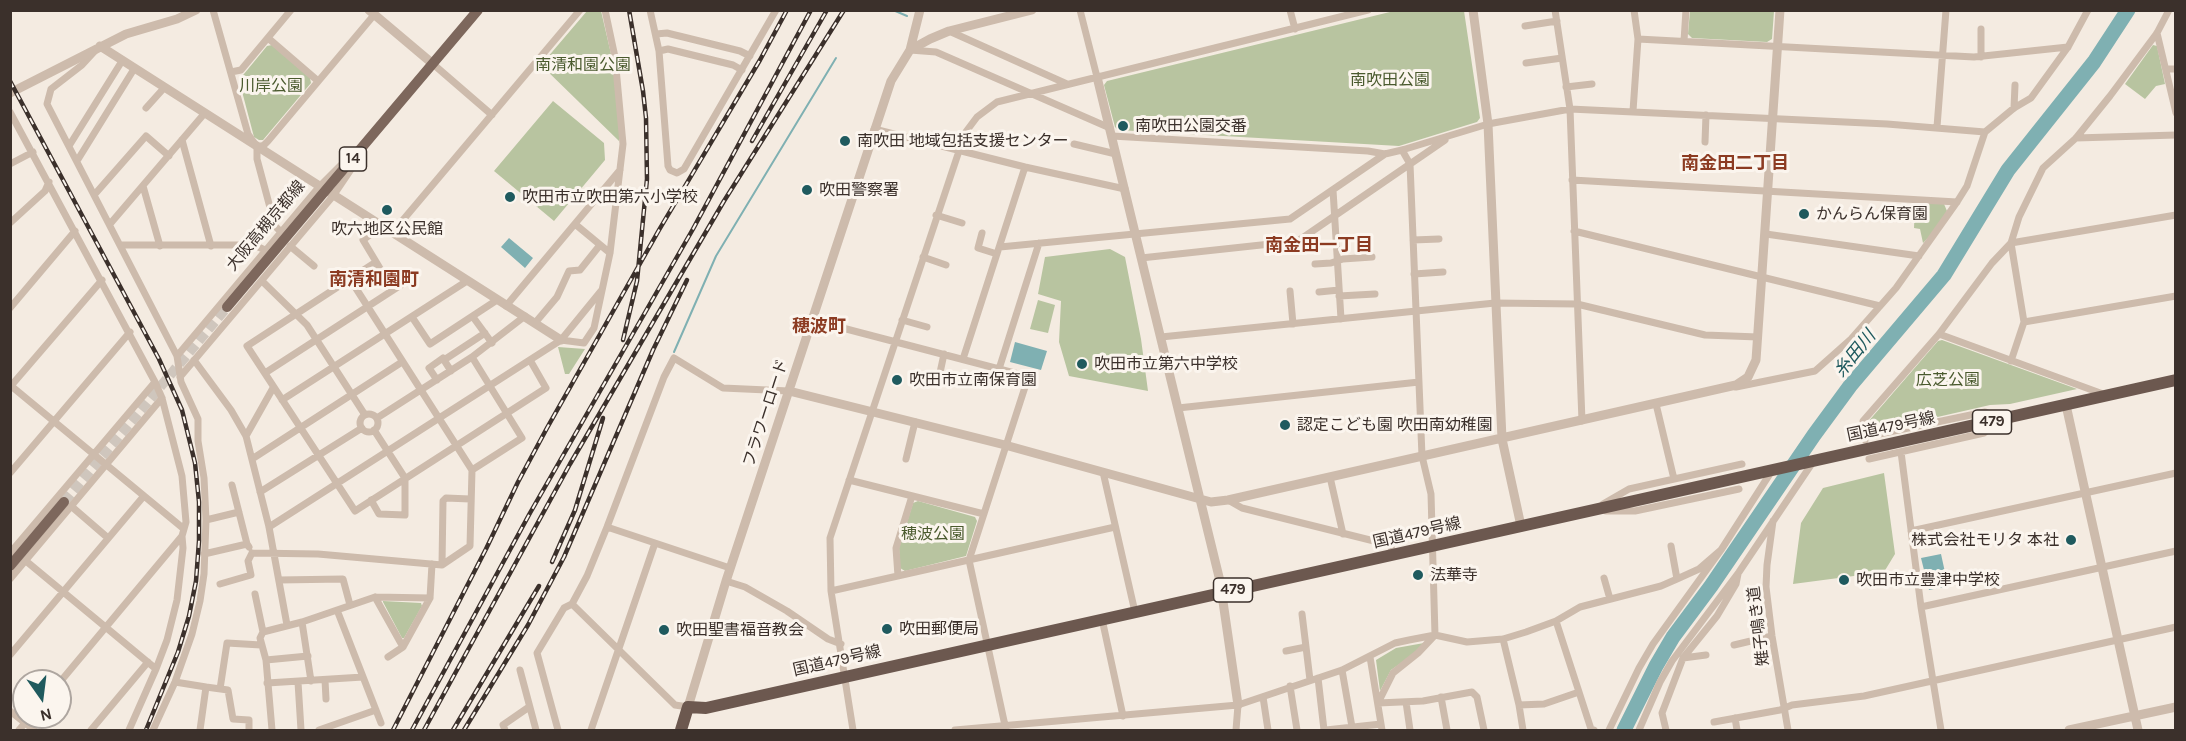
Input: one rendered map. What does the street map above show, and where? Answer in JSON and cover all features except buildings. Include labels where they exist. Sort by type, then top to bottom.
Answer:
[{"type":"highway","name":"国道479号線","points":[[688,707],[706,708],[2175,380]]},
{"type":"highway","points":[[681,730],[688,707]]},
{"type":"main road","name":"大阪高槻京都線","points":[[227,308],[478,10]]},
{"type":"main road","points":[[10,566],[68,504]]},
{"type":"street","points":[[10,93],[126,34],[177,19],[196,10]]},
{"type":"street","points":[[213,10],[248,134],[257,147],[257,159],[275,226],[280,231]]},
{"type":"street","points":[[231,72],[241,70],[291,10]]},
{"type":"street","points":[[392,233],[580,10]]},
{"type":"street","points":[[100,46],[561,340],[584,343],[594,328],[610,253],[623,144],[615,57],[605,10]]},
{"type":"street","points":[[650,10],[659,51],[668,166],[673,172],[684,170],[774,11]]},
{"type":"street","points":[[910,50],[920,10]]},
{"type":"street","points":[[910,50],[949,31],[1032,10]]},
{"type":"street","points":[[1080,10],[1222,592],[1238,705],[1236,730]]},
{"type":"street","points":[[1290,10],[1295,28]]},
{"type":"street","points":[[853,730],[831,591],[830,538],[965,133],[977,117],[997,102],[1368,10]]},
{"type":"street","points":[[1473,10],[1488,124],[1502,439],[1521,526]]},
{"type":"street","points":[[1555,10],[1570,109],[1582,421]]},
{"type":"street","points":[[1633,111],[1638,39],[1634,10]]},
{"type":"street","points":[[1684,41],[1686,10]]},
{"type":"street","points":[[1718,390],[1740,383],[1751,374],[1756,360],[1780,10]]},
{"type":"street","points":[[1937,127],[1946,10]]},
{"type":"street","points":[[558,730],[537,653],[564,608],[572,604],[587,576],[664,376],[674,358],[723,387],[789,391],[915,422],[1211,502],[1718,390],[1815,371],[1851,339],[1896,288],[1933,239],[1967,186],[1985,132],[2014,108],[2031,98],[2068,47],[2088,10]]},
{"type":"street","points":[[1869,459],[1984,433],[2001,420],[1985,412],[1865,438],[1863,421],[1939,334],[1992,263],[2011,243],[2019,217],[2043,168],[2076,138],[2157,33],[2169,10]]},
{"type":"street","points":[[257,147],[268,141],[372,13],[492,115]]},
{"type":"street","points":[[1525,26],[1557,21]]},
{"type":"street","points":[[1981,57],[1982,29]]},
{"type":"street","points":[[949,31],[1067,84]]},
{"type":"street","points":[[656,34],[667,33],[740,51],[750,57]]},
{"type":"street","points":[[2157,33],[2175,113]]},
{"type":"street","points":[[268,38],[318,81]]},
{"type":"street","points":[[1638,39],[1981,57],[2068,47]]},
{"type":"street","points":[[100,46],[82,65],[51,89],[47,104],[177,356],[180,378],[198,419],[198,441],[204,478],[207,520],[204,574],[197,612],[192,634],[175,682],[153,730]]},
{"type":"street","points":[[659,51],[668,49],[732,65],[742,70]]},
{"type":"street","points":[[910,50],[933,50],[1032,92],[1111,132],[1385,154],[1450,137],[1488,124],[1570,109],[1937,127],[1985,132]]},
{"type":"street","name":"フラワーロード","points":[[688,707],[730,568],[874,129],[891,81],[910,50]]},
{"type":"street","points":[[1526,63],[1562,58]]},
{"type":"street","points":[[69,146],[122,61]]},
{"type":"street","points":[[77,161],[134,69]]},
{"type":"street","points":[[2166,69],[2175,69]]},
{"type":"street","points":[[1566,87],[1592,84]]},
{"type":"street","points":[[2014,108],[2015,85]]},
{"type":"street","points":[[146,108],[164,88]]},
{"type":"street","points":[[10,112],[155,382],[162,398],[182,476],[186,514],[177,600],[167,640],[129,730]]},
{"type":"street","points":[[110,224],[204,114]]},
{"type":"street","points":[[1705,142],[1706,115]]},
{"type":"street","points":[[874,129],[1025,167],[1125,189]]},
{"type":"street","points":[[2076,138],[2175,135]]},
{"type":"street","points":[[95,194],[146,136],[169,156]]},
{"type":"street","points":[[1141,258],[1298,241],[1450,137]]},
{"type":"street","points":[[182,140],[211,246]]},
{"type":"street","points":[[1074,144],[1116,154]]},
{"type":"street","points":[[1378,703],[1393,673],[1418,653],[1435,635],[1431,494],[1422,456],[1410,164],[1402,150]]},
{"type":"street","points":[[10,164],[33,152]]},
{"type":"street","points":[[982,233],[978,248],[999,251],[1039,243],[1290,219],[1385,154]]},
{"type":"street","points":[[963,359],[1025,167]]},
{"type":"street","points":[[412,317],[430,344],[473,317],[501,303],[575,224],[621,170]]},
{"type":"street","points":[[1572,180],[1957,202]]},
{"type":"street","points":[[10,223],[45,191],[49,182]]},
{"type":"street","points":[[143,186],[160,246]]},
{"type":"street","points":[[1333,190],[1341,319]]},
{"type":"street","name":"大阪高槻京都線","points":[[177,356],[280,231],[326,191]]},
{"type":"street","name":"大阪高槻京都線","points":[[180,378],[290,246],[326,191]]},
{"type":"street","points":[[936,215],[962,223]]},
{"type":"street","points":[[2011,243],[2175,215]]},
{"type":"street","points":[[575,224],[610,253]]},
{"type":"street","points":[[381,227],[363,240],[393,290]]},
{"type":"street","points":[[10,308],[75,231]]},
{"type":"street","points":[[1574,231],[1880,306]]},
{"type":"street","points":[[1766,234],[1918,256]]},
{"type":"street","points":[[1413,240],[1439,239]]},
{"type":"street","points":[[999,369],[1039,243]]},
{"type":"street","points":[[2011,243],[2024,322],[2011,361]]},
{"type":"street","points":[[121,245],[254,245],[265,250]]},
{"type":"street","points":[[535,323],[558,297],[569,271],[580,270],[600,245]]},
{"type":"street","points":[[290,246],[314,266]]},
{"type":"street","points":[[923,257],[946,265]]},
{"type":"street","points":[[1315,264],[1372,257]]},
{"type":"street","points":[[376,262],[247,346],[355,511],[546,388],[530,360]]},
{"type":"street","points":[[1414,274],[1443,272]]},
{"type":"street","points":[[252,553],[318,554],[442,565],[470,546],[472,470],[350,279]]},
{"type":"street","points":[[102,280],[11,386],[183,532]]},
{"type":"street","points":[[262,281],[307,326],[364,415]]},
{"type":"street","points":[[282,400],[467,281]]},
{"type":"street","points":[[265,373],[404,283]]},
{"type":"street","points":[[269,527],[561,340],[601,291]]},
{"type":"street","points":[[1290,291],[1293,324]]},
{"type":"street","points":[[1319,292],[1375,294]]},
{"type":"street","points":[[2024,322],[2175,296]]},
{"type":"street","points":[[1161,337],[1495,303],[1577,304],[1705,335],[1758,337]]},
{"type":"street","points":[[377,418],[469,359],[525,316]]},
{"type":"street","points":[[473,317],[492,343]]},
{"type":"street","points":[[812,320],[1022,375],[1026,379],[969,560],[1005,728]]},
{"type":"street","points":[[902,320],[927,327]]},
{"type":"street","points":[[10,472],[130,332]]},
{"type":"street","points":[[437,380],[429,368],[485,333]]},
{"type":"street","points":[[1939,334],[2108,396]]},
{"type":"street","points":[[459,350],[490,386],[522,438],[472,470]]},
{"type":"street","points":[[938,382],[944,354]]},
{"type":"street","points":[[195,360],[231,410],[246,436],[269,527],[287,625]]},
{"type":"street","points":[[444,360],[451,370]]},
{"type":"street","points":[[252,459],[402,362]]},
{"type":"street","points":[[11,550],[155,382]]},
{"type":"street","points":[[1178,408],[1419,382]]},
{"type":"street","points":[[246,436],[273,388]]},
{"type":"street","points":[[10,579],[68,504],[106,466],[162,398]]},
{"type":"street","points":[[1656,404],[1674,479]]},
{"type":"street","points":[[2066,405],[2138,730]]},
{"type":"street","points":[[364,415],[370,414],[377,418]]},
{"type":"street","points":[[362,428],[361,420],[364,415]]},
{"type":"street","points":[[375,430],[378,426],[377,418]]},
{"type":"street","points":[[906,459],[915,422]]},
{"type":"street","points":[[362,428],[366,431],[375,430]]},
{"type":"street","points":[[260,492],[362,428]]},
{"type":"street","points":[[371,500],[379,514],[405,515],[405,478],[375,430]]},
{"type":"street","points":[[1901,452],[1921,607],[1941,730]]},
{"type":"street","points":[[1639,730],[1672,661],[1739,572],[1812,461]]},
{"type":"street","points":[[1595,509],[1629,489],[1742,464]]},
{"type":"street","points":[[1609,730],[1638,668],[1653,644],[1776,469]]},
{"type":"street","points":[[1103,472],[1135,612]]},
{"type":"street","points":[[1911,531],[2175,473]]},
{"type":"street","points":[[1330,477],[1343,534]]},
{"type":"street","points":[[849,480],[984,514]]},
{"type":"street","points":[[232,485],[247,544],[252,553]]},
{"type":"street","points":[[1595,509],[1610,512],[1635,511],[1738,489]]},
{"type":"street","points":[[10,655],[143,496]]},
{"type":"street","points":[[898,576],[896,548],[912,496]]},
{"type":"street","points":[[442,565],[443,501],[446,498],[470,499]]},
{"type":"street","points":[[1228,500],[1242,508],[1390,546],[1394,555]]},
{"type":"street","points":[[68,504],[108,538]]},
{"type":"street","points":[[207,520],[239,512]]},
{"type":"street","name":"雉子鳴き道","points":[[1773,519],[1766,587],[1788,730]]},
{"type":"street","points":[[831,591],[1114,527]]},
{"type":"street","points":[[607,528],[730,568]]},
{"type":"street","points":[[71,669],[183,532]]},
{"type":"street","points":[[591,730],[655,543]]},
{"type":"street","points":[[204,554],[247,544]]},
{"type":"street","points":[[1671,546],[1677,579]]},
{"type":"street","points":[[955,730],[1037,727],[1238,705],[1342,670],[1395,643],[1435,635],[1467,642],[1503,639],[1556,621],[1580,608],[1661,586],[1699,569],[1721,550]]},
{"type":"street","points":[[1921,607],[2175,551]]},
{"type":"street","points":[[220,584],[251,575],[248,561],[252,553]]},
{"type":"street","points":[[26,561],[156,669]]},
{"type":"street","points":[[388,657],[403,647],[430,598],[432,564]]},
{"type":"street","points":[[1662,730],[1662,713],[1683,658],[1717,616],[1736,584],[1739,572]]},
{"type":"street","points":[[1604,578],[1610,599]]},
{"type":"street","points":[[279,580],[343,579],[350,605]]},
{"type":"street","points":[[726,581],[745,587],[787,611],[828,639],[841,644]]},
{"type":"street","points":[[255,594],[263,632],[260,638],[266,660],[272,730]]},
{"type":"street","points":[[263,632],[302,622],[375,597],[430,598]]},
{"type":"street","points":[[375,597],[403,647]]},
{"type":"street","points":[[572,604],[675,705],[688,707]]},
{"type":"street","points":[[338,610],[381,723]]},
{"type":"street","points":[[1302,614],[1310,680]]},
{"type":"street","points":[[1102,619],[1123,716]]},
{"type":"street","points":[[1556,621],[1589,730]]},
{"type":"street","points":[[302,622],[311,681]]},
{"type":"street","points":[[1714,722],[1780,710],[1791,705],[1864,696],[1934,682],[2175,627]]},
{"type":"street","points":[[1734,645],[1772,636]]},
{"type":"street","points":[[1503,639],[1523,730]]},
{"type":"street","points":[[220,689],[227,643],[261,645]]},
{"type":"street","points":[[1286,651],[1306,647]]},
{"type":"street","points":[[1683,658],[1706,655]]},
{"type":"street","points":[[266,660],[308,656]]},
{"type":"street","points":[[1318,678],[1325,730],[1381,727],[1370,657]]},
{"type":"street","points":[[91,730],[148,662]]},
{"type":"street","points":[[520,669],[536,730]]},
{"type":"street","points":[[1342,670],[1352,727]]},
{"type":"street","points":[[267,684],[363,677]]},
{"type":"street","points":[[325,680],[326,699]]},
{"type":"street","points":[[175,682],[228,690],[233,719],[249,720],[249,730]]},
{"type":"street","points":[[298,682],[301,730]]},
{"type":"street","points":[[1290,686],[1297,730]]},
{"type":"street","points":[[200,730],[206,687]]},
{"type":"street","points":[[1378,703],[1406,702],[1473,692],[1477,697],[1484,730]]},
{"type":"street","points":[[1519,705],[1544,704],[1579,692]]},
{"type":"street","points":[[1263,697],[1268,730]]},
{"type":"street","points":[[1441,697],[1447,730]]},
{"type":"street","points":[[1406,702],[1410,730]]},
{"type":"street","points":[[505,730],[503,725],[530,707]]},
{"type":"street","points":[[2069,730],[2175,707]]},
{"type":"street","points":[[319,730],[375,710]]},
{"type":"street","points":[[1734,718],[1737,730]]},
{"type":"green space","name":"南清和園公園","points":[[587,11],[601,11],[612,58],[619,110],[619,141],[541,65]]},
{"type":"green space","name":"南吹田公園","points":[[1394,11],[1464,11],[1480,118],[1477,122],[1399,146],[1118,130],[1115,127],[1104,85],[1107,81]]},
{"type":"green space","points":[[1690,11],[1774,11],[1772,39],[1767,42],[1692,38],[1688,34]]},
{"type":"green space","name":"川岸公園","points":[[272,45],[310,78],[311,83],[263,140],[259,140],[254,137],[239,80],[267,46]]},
{"type":"green space","points":[[2153,45],[2157,46],[2165,84],[2156,86],[2145,99],[2125,84]]},
{"type":"green space","points":[[553,101],[604,143],[605,160],[554,221],[494,171]]},
{"type":"green space","points":[[1915,203],[1944,204],[1947,211],[1933,233],[1923,243],[1920,229],[1914,228]]},
{"type":"green space","points":[[1110,249],[1125,257],[1141,339],[1148,391],[1069,376],[1059,342],[1061,301],[1038,294],[1045,257]]},
{"type":"green space","points":[[1038,300],[1055,305],[1048,333],[1030,329]]},
{"type":"green space","name":"広芝公園","points":[[1942,340],[2077,389],[2010,404],[1990,405],[1872,432],[1867,423],[1938,341]]},
{"type":"green space","points":[[558,347],[585,349],[569,374],[565,374]]},
{"type":"green space","points":[[1884,473],[1895,554],[1884,572],[1793,584],[1801,523],[1823,488]]},
{"type":"green space","name":"穂波公園","points":[[918,501],[975,517],[977,521],[966,556],[905,571],[900,568],[899,548],[913,503]]},
{"type":"green space","points":[[383,601],[421,603],[422,606],[404,638],[402,638]]},
{"type":"green space","points":[[1424,643],[1414,654],[1391,670],[1380,691],[1376,660],[1396,648]]},
{"type":"water","points":[[509,238],[533,258],[525,268],[501,247]]},
{"type":"water","points":[[1015,342],[1047,351],[1041,370],[1010,362]]},
{"type":"water","points":[[1941,554],[1948,586],[1929,590],[1921,558]]},
{"type":"waterway","points":[[893,10],[907,16]]},
{"type":"waterway","name":"糸田川","points":[[1624,730],[1673,637],[1711,586],[1814,435],[1850,386],[1944,275],[2008,170],[2094,62],[2128,10]]},
{"type":"waterway","points":[[674,352],[716,256],[836,58]]},
{"type":"tunnel","points":[[64,502],[227,307]]},
{"type":"railway","points":[[623,340],[637,281],[647,179],[646,118],[629,10]]},
{"type":"railway","points":[[393,730],[547,428],[787,10]]},
{"type":"railway","points":[[412,730],[530,513],[693,229],[811,10]]},
{"type":"railway","points":[[752,141],[827,10]]},
{"type":"railway","points":[[424,730],[570,464],[724,201],[844,10]]},
{"type":"railway","points":[[10,81],[159,359],[182,410],[195,463],[199,502],[196,581],[189,616],[178,652],[146,730]]},
{"type":"railway","points":[[464,730],[528,625],[564,557],[653,350],[687,280]]},
{"type":"railway","points":[[552,562],[575,510],[603,418]]},
{"type":"railway","points":[[453,730],[539,586]]},
{"type":"place","name":"南吹田公園交番","points":[[1123,126]]},
{"type":"place","name":"南吹田 地域包括支援センター","points":[[845,141]]},
{"type":"place","name":"吹田警察署","points":[[807,190]]},
{"type":"place","name":"吹田市立吹田第六小学校","points":[[510,197]]},
{"type":"place","name":"吹六地区公民館","points":[[387,210]]},
{"type":"place","name":"かんらん保育園","points":[[1804,214]]},
{"type":"place","name":"吹田市立第六中学校","points":[[1082,364]]},
{"type":"place","name":"吹田市立南保育園","points":[[897,380]]},
{"type":"place","name":"認定こども園 吹田南幼稚園","points":[[1285,425]]},
{"type":"place","name":"株式会社モリタ 本社","points":[[2071,540]]},
{"type":"place","name":"法華寺","points":[[1418,575]]},
{"type":"place","name":"吹田市立豊津中学校","points":[[1844,580]]},
{"type":"place","name":"吹田郵便局","points":[[887,629]]},
{"type":"place","name":"吹田聖書福音教会","points":[[664,630]]},
{"type":"district","name":"南金田二丁目","points":[[1735,164]]},
{"type":"district","name":"南金田一丁目","points":[[1319,246]]},
{"type":"district","name":"南清和園町","points":[[374,280]]},
{"type":"district","name":"穂波町","points":[[819,327]]}]
